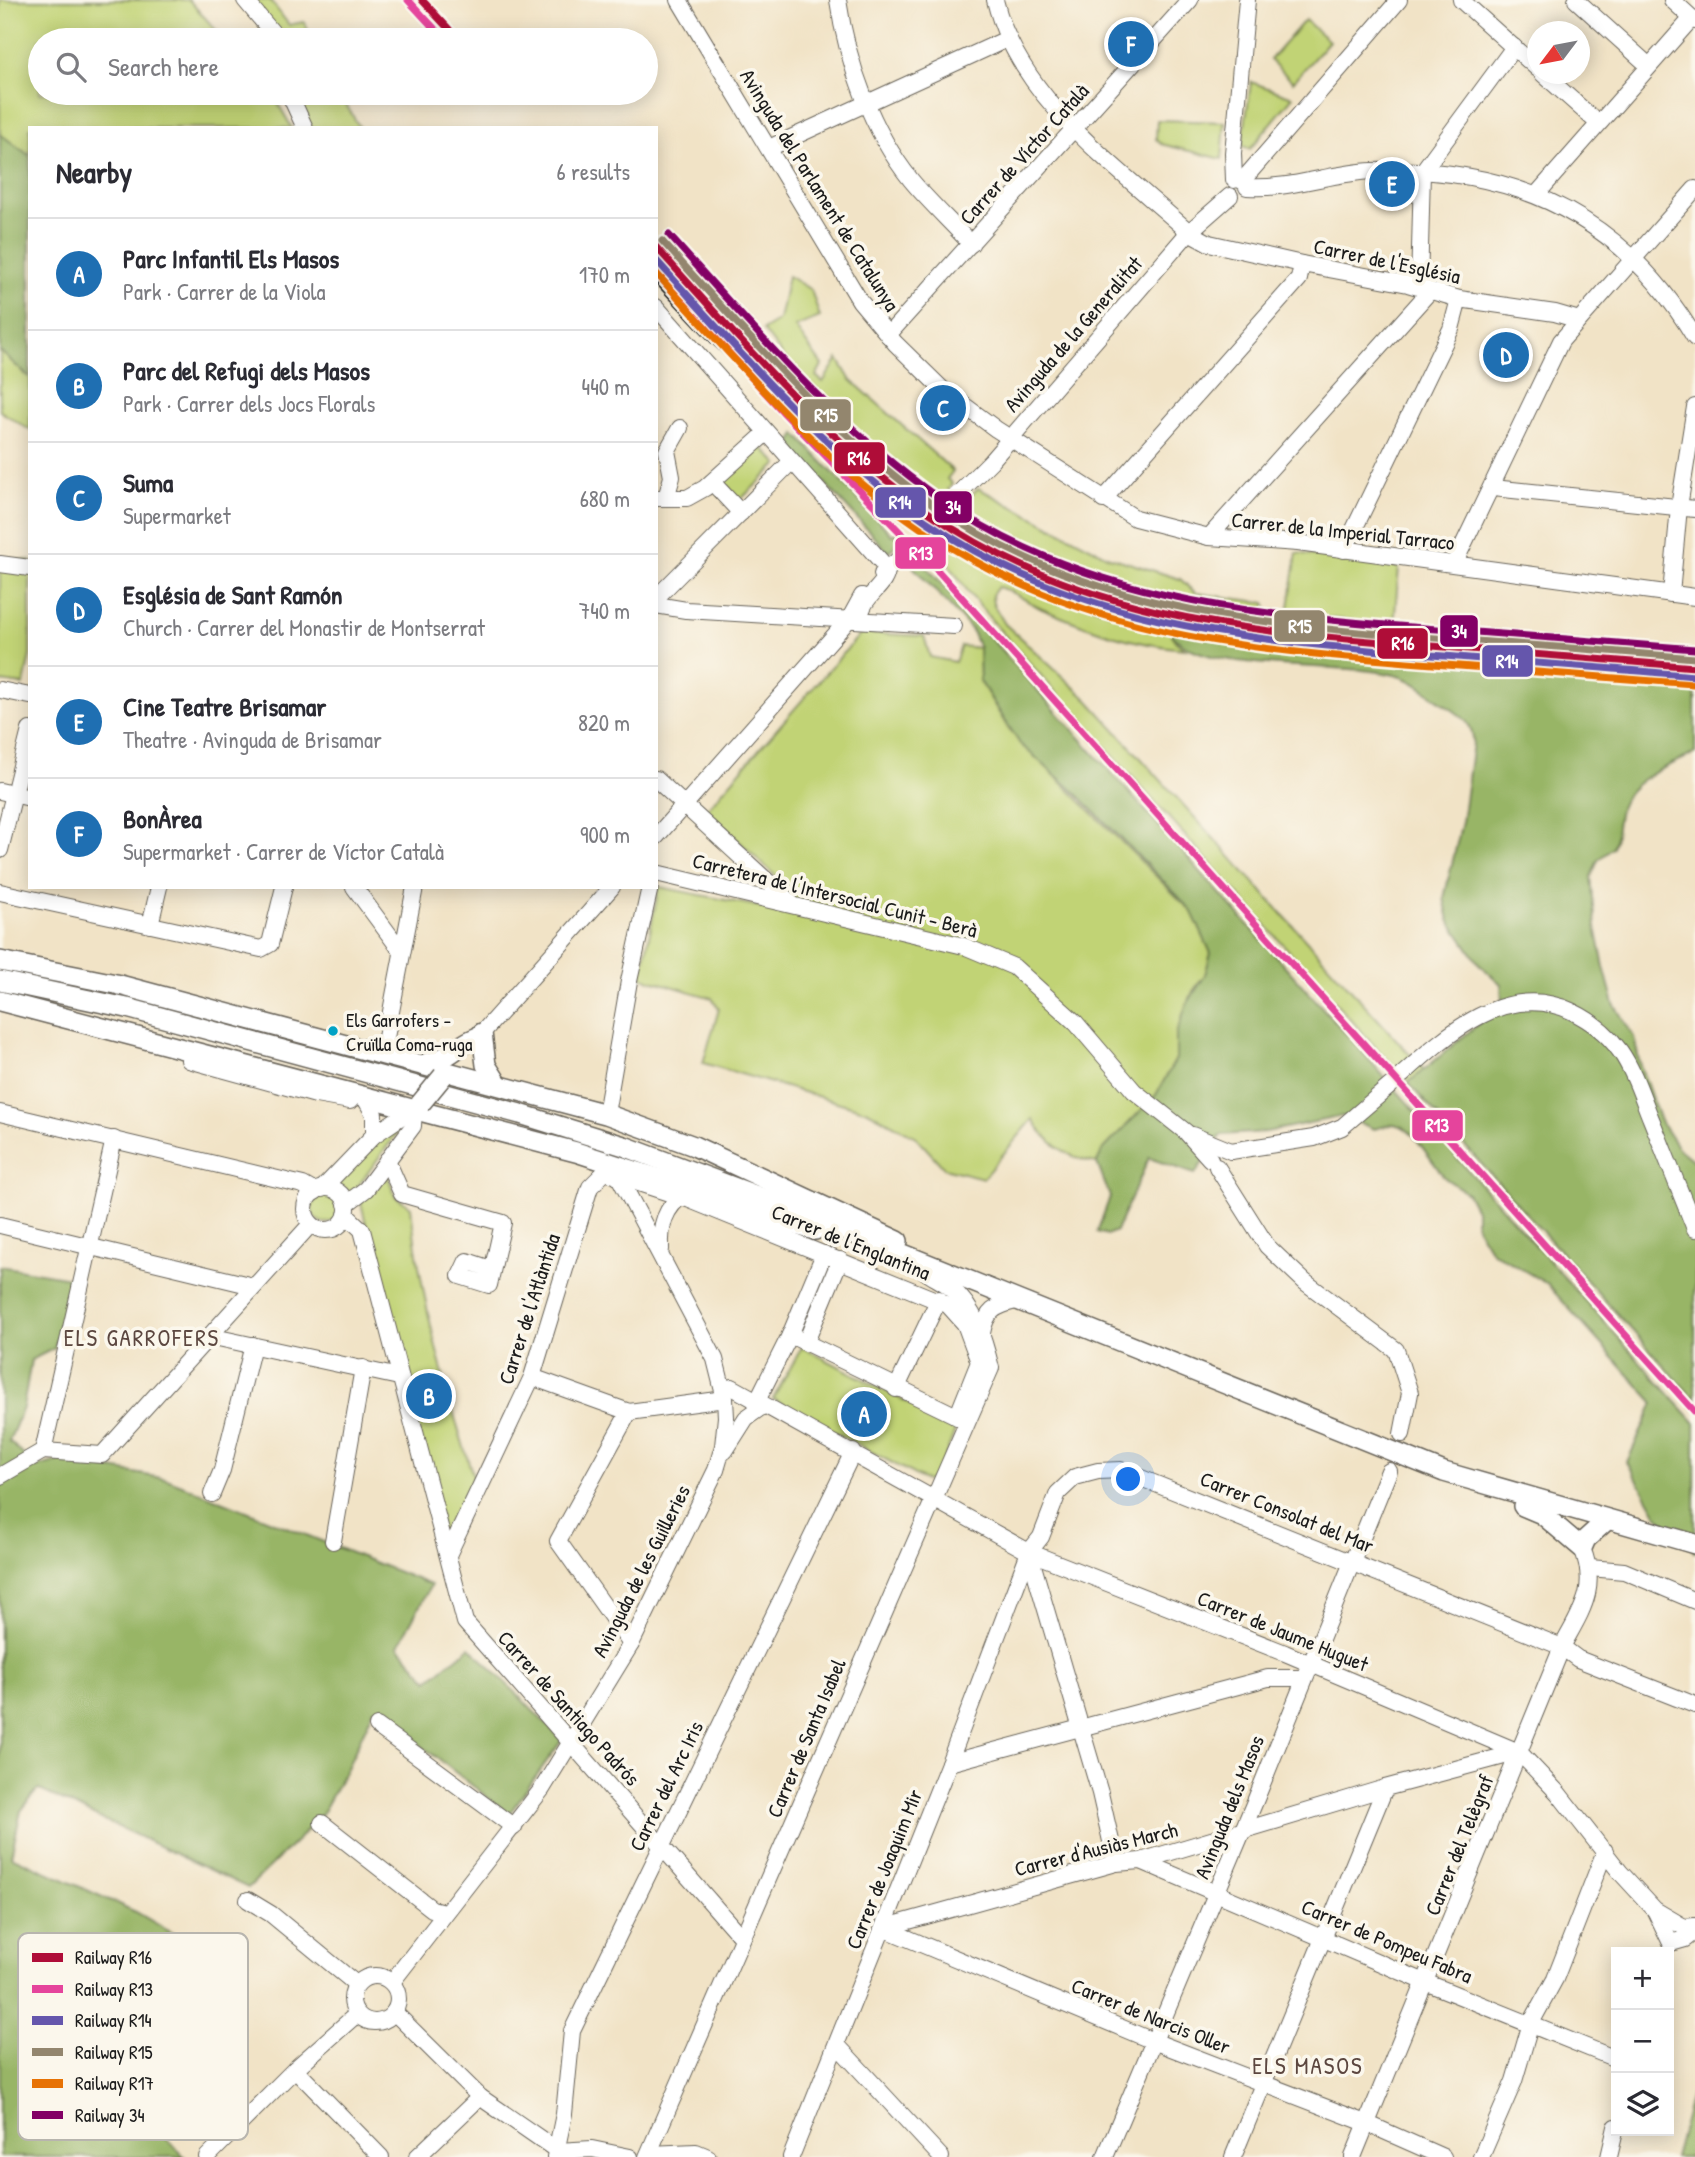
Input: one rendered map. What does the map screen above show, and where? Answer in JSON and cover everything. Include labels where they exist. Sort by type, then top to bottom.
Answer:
[{"type":"main road","points":[[0,961],[117,984],[606,1114],[695,1146],[790,1188],[916,1250],[923,1263]]},
{"type":"main road","points":[[0,981],[127,1008],[520,1114],[624,1146],[783,1206],[1278,1407],[1499,1490],[1695,1544]]},
{"type":"main road","points":[[0,1001],[367,1100],[417,1106],[576,1153],[610,1170],[685,1194],[821,1231],[840,1231]]},
{"type":"main road","points":[[421,1064],[446,1059],[465,1042],[480,1035]]},
{"type":"main road","points":[[417,1106],[480,1035]]},
{"type":"main road","points":[[480,1035],[486,1065],[498,1084]]},
{"type":"main road","points":[[1499,1490],[1512,1502],[1542,1514],[1582,1548],[1586,1539],[1606,1520]]},
{"type":"street","points":[[244,0],[268,28]]},
{"type":"street","name":"Avinguda del Parlament de Catalunya","points":[[679,0],[860,301],[888,335],[942,389],[1011,437]]},
{"type":"street","points":[[838,0],[848,51],[867,104],[911,180],[971,243]]},
{"type":"street","name":"Carrer de l'Església","points":[[995,0],[1007,39],[1038,89],[1075,128],[1189,232],[1209,243],[1425,289],[1459,299],[1555,313],[1579,320]]},
{"type":"street","name":"Carrer de Víctor Català","points":[[888,335],[1190,0]]},
{"type":"street","points":[[1241,182],[1247,0]]},
{"type":"street","points":[[1241,182],[1399,0]]},
{"type":"street","points":[[1461,0],[1527,59]]},
{"type":"street","points":[[1576,0],[1648,65]]},
{"type":"street","points":[[1537,194],[1648,65],[1693,20],[1672,0]]},
{"type":"street","points":[[769,148],[1007,39]]},
{"type":"street","points":[[1209,537],[1425,289],[1422,172],[1514,47]]},
{"type":"street","points":[[1554,84],[1598,124]]},
{"type":"street","points":[[294,105],[303,126]]},
{"type":"street","points":[[1241,182],[1286,187],[1335,174],[1442,172],[1494,180],[1537,194],[1596,228],[1634,259],[1677,308],[1695,338]]},
{"type":"street","name":"Avinguda de la Generalitat","points":[[950,502],[1011,437],[1189,232],[1230,196],[1228,186],[1241,182]]},
{"type":"street","points":[[1454,565],[1493,488],[1560,341],[1695,190]]},
{"type":"street","points":[[1103,500],[1299,279],[1302,264]]},
{"type":"street","points":[[1344,550],[1451,328],[1459,299]]},
{"type":"street","points":[[658,309],[887,568]]},
{"type":"street","points":[[1671,594],[1687,508],[1695,407]]},
{"type":"street","points":[[680,428],[662,451],[672,477],[687,498]]},
{"type":"street","points":[[672,477],[661,498],[687,498],[712,482],[766,433]]},
{"type":"street","name":"Carrer de la Imperial Tarraco","points":[[1011,437],[1103,500],[1135,518],[1209,537],[1344,550],[1695,597]]},
{"type":"street","points":[[658,596],[791,462]]},
{"type":"street","points":[[712,482],[741,513]]},
{"type":"street","points":[[1493,488],[1687,508]]},
{"type":"street","points":[[658,835],[904,564],[906,553],[887,568],[863,595],[856,614]]},
{"type":"street","points":[[0,564],[28,568]]},
{"type":"street","points":[[658,606],[686,610],[856,614],[954,626]]},
{"type":"street","points":[[0,690],[28,696]]},
{"type":"street","points":[[0,850],[7,792],[28,735]]},
{"type":"street","points":[[658,781],[748,866],[797,907]]},
{"type":"street","points":[[7,792],[28,797]]},
{"type":"street","points":[[748,866],[755,881],[753,896]]},
{"type":"street","name":"Carretera de l'Intersocial Cunit - Berà","points":[[658,873],[964,946],[1014,967],[1076,1023],[1134,1091],[1220,1158]]},
{"type":"street","points":[[150,925],[159,889]]},
{"type":"street","points":[[0,892],[261,949],[270,944],[284,889]]},
{"type":"street","points":[[356,889],[402,952]]},
{"type":"street","points":[[383,1053],[415,889]]},
{"type":"street","points":[[480,1035],[610,889]]},
{"type":"street","points":[[606,1114],[629,981],[650,889]]},
{"type":"street","points":[[1402,1434],[1410,1393],[1401,1361],[1382,1338],[1305,1282],[1267,1246],[1230,1187],[1220,1158],[1314,1138],[1342,1127],[1442,1038],[1486,1012],[1510,1004],[1533,1002],[1562,1007],[1580,1016],[1605,1033],[1620,1052],[1634,1079],[1695,1229]]},
{"type":"street","points":[[0,1010],[316,1095],[367,1100],[375,1122],[374,1135]]},
{"type":"street","points":[[417,1106],[413,1126],[333,1229],[318,1229],[311,1224],[305,1209],[308,1198],[374,1135],[417,1106]]},
{"type":"street","points":[[0,1112],[318,1190],[337,1192],[346,1210]]},
{"type":"street","points":[[43,1451],[114,1139]]},
{"type":"street","points":[[576,1153],[590,1187]]},
{"type":"street","points":[[387,1160],[402,1194],[503,1223],[491,1269]]},
{"type":"street","name":"Carrer de l'Atlàntida","points":[[448,1555],[532,1377],[590,1187],[610,1170]]},
{"type":"street","name":"Avinguda de les Guilleries","points":[[392,1982],[542,1789],[631,1644],[721,1453],[726,1432],[726,1392],[715,1359],[661,1252],[610,1170]]},
{"type":"street","points":[[661,1252],[664,1220],[685,1194]]},
{"type":"street","name":"Carrer de l'Englantina","points":[[685,1194],[690,1200],[939,1299],[957,1311],[972,1338],[979,1362],[962,1419]]},
{"type":"street","name":"Carrer de Santiago Padrós","points":[[346,1210],[362,1230],[464,1622],[743,1938]]},
{"type":"street","points":[[0,1224],[253,1286]]},
{"type":"street","points":[[0,1476],[43,1451],[102,1455],[311,1224]]},
{"type":"street","points":[[721,1453],[729,1448],[746,1418],[760,1404],[765,1382],[790,1335],[824,1254]]},
{"type":"street","points":[[806,1342],[840,1260]]},
{"type":"street","name":"Carrer de Santa Isabel","points":[[649,2156],[933,1498],[962,1419],[991,1368],[982,1333],[954,1290],[920,1268],[923,1263]]},
{"type":"street","points":[[896,1389],[939,1299]]},
{"type":"street","points":[[982,1333],[990,1312],[997,1306],[1016,1301]]},
{"type":"street","points":[[790,1335],[962,1419]]},
{"type":"street","points":[[209,1336],[399,1377]]},
{"type":"street","points":[[212,1494],[222,1470],[253,1345]]},
{"type":"street","points":[[333,1541],[363,1368]]},
{"type":"street","points":[[532,1377],[629,1412],[765,1382]]},
{"type":"street","name":"Carrer de Jaume Huguet","points":[[726,1392],[754,1398],[760,1404],[853,1452],[1030,1552],[1285,1653],[1307,1671],[1519,1752]]},
{"type":"street","points":[[629,1412],[558,1541],[631,1644]]},
{"type":"street","name":"Carrer del Arc Iris","points":[[559,2155],[572,2031],[853,1452]]},
{"type":"street","name":"Carrer Consolat del Mar","points":[[1030,1552],[1041,1537],[1058,1493],[1075,1477],[1098,1471],[1121,1470],[1562,1647],[1578,1659],[1695,1705]]},
{"type":"street","name":"Avinguda dels Masos","points":[[1105,2157],[1242,1833],[1389,1471]]},
{"type":"street","points":[[1582,1548],[1590,1568],[1625,1570],[1695,1601]]},
{"type":"street","points":[[1030,1552],[1082,1729],[1116,1863]]},
{"type":"street","name":"Carrer de Joaquim Mir","points":[[791,2157],[949,1763],[1030,1552]]},
{"type":"street","name":"Carrer del Telègraf","points":[[1353,2157],[1562,1647],[1589,1594],[1590,1568]]},
{"type":"street","points":[[1013,1596],[1032,1592],[1042,1595]]},
{"type":"street","points":[[1268,1678],[1285,1653]]},
{"type":"street","points":[[949,1763],[1268,1678],[1307,1671]]},
{"type":"street","points":[[377,1726],[514,1826]]},
{"type":"street","points":[[1519,1752],[1558,1793],[1655,1910],[1684,1927],[1695,1926]]},
{"type":"street","name":"Carrer d'Ausiàs March","points":[[883,1928],[1116,1863],[1141,1861],[1242,1833],[1385,1788],[1519,1752]]},
{"type":"street","points":[[1233,2157],[1385,1788]]},
{"type":"street","points":[[322,1823],[432,1909],[444,1912]]},
{"type":"street","points":[[1482,2157],[1514,2081],[1531,2023],[1555,1979],[1605,1851]]},
{"type":"street","name":"Carrer de Pompeu Fabra","points":[[1141,1861],[1425,1982],[1611,2057]]},
{"type":"street","points":[[248,1900],[271,1914],[356,1984]]},
{"type":"street","points":[[1655,1910],[1669,1947]]},
{"type":"street","name":"Carrer de Narcis Oller","points":[[883,1928],[1153,2041],[1366,2123],[1444,2157]]},
{"type":"street","points":[[1671,1947],[1695,1931]]},
{"type":"street","points":[[376,1975],[392,1982],[398,1993],[394,2012],[375,2022],[357,2014],[351,1998],[356,1984],[376,1975]]},
{"type":"street","points":[[394,2012],[480,2096],[559,2155],[592,2149],[630,2157]]},
{"type":"street","points":[[248,2116],[357,2014]]},
{"type":"street","points":[[837,2045],[941,2157]]},
{"type":"street","points":[[295,2070],[381,2157]]},
{"type":"street","points":[[418,2157],[480,2096]]},
{"type":"street","points":[[1609,2157],[1614,2136]]},
{"type":"street","points":[[207,2157],[224,2140]]},
{"type":"street","points":[[649,2156],[696,2152],[708,2157]]},
{"type":"green space","points":[[0,0],[189,0],[214,28],[28,28],[28,105],[279,105],[291,126],[28,126],[28,155],[0,134]]},
{"type":"green space","points":[[251,0],[270,0],[289,25],[304,22],[307,28],[273,28]]},
{"type":"green space","points":[[1305,20],[1329,41],[1293,82],[1270,60]]},
{"type":"green space","points":[[1251,82],[1293,97],[1250,149],[1242,146]]},
{"type":"green space","points":[[301,105],[346,105],[359,126],[307,126]]},
{"type":"green space","points":[[1157,120],[1225,122],[1222,159],[1161,144],[1156,139]]},
{"type":"green space","points":[[0,134],[28,155],[28,376],[0,351]]},
{"type":"green space","points":[[788,276],[811,290],[820,317],[795,327],[822,365],[816,376],[823,382],[838,359],[850,379],[953,471],[947,479],[952,484],[948,490],[965,501],[978,488],[1107,556],[1180,579],[1196,593],[1266,603],[1269,618],[1644,647],[1695,653],[1695,658],[1236,623],[1236,613],[1134,590],[1069,568],[1006,539],[930,497],[879,456],[838,417],[780,353],[763,330],[779,320]]},
{"type":"green space","points":[[0,351],[28,376],[28,429],[0,411]]},
{"type":"green space","points":[[796,434],[892,535],[895,533],[917,556],[1695,1423],[1695,1552],[1657,1515],[1627,1462],[1654,1403],[1547,1284],[1491,1251],[1476,1226],[1476,1210],[1467,1193],[1445,1178],[1414,1136],[1403,1127],[1394,1124],[1374,1129],[1343,1116],[1266,1132],[1221,1135],[1195,1174],[1149,1158],[1116,1231],[1107,1235],[1097,1232],[1110,1197],[1097,1163],[1102,1151],[1156,1095],[1176,1059],[1176,1034],[1186,1006],[1205,975],[1211,953],[1192,912],[1178,896],[1076,793],[1020,744],[980,681],[979,648],[971,629],[913,567],[916,563],[898,544],[888,552],[790,445]]},
{"type":"green space","points":[[762,447],[778,464],[740,500],[723,482]]},
{"type":"green space","points":[[917,519],[978,556],[1039,586],[1170,631],[1176,642],[1185,649],[1146,644],[1095,630],[1042,609],[998,587],[992,595],[993,604],[1005,624],[1088,700],[1424,1070],[1408,1083],[998,628],[969,593]]},
{"type":"green space","points":[[1297,553],[1399,567],[1394,625],[1288,614]]},
{"type":"green space","points":[[28,560],[28,665],[24,685],[0,682],[0,561]]},
{"type":"green space","points":[[1170,631],[1302,653],[1695,680],[1695,753],[1633,787],[1619,811],[1613,848],[1598,860],[1591,877],[1596,927],[1614,1004],[1634,1037],[1640,1065],[1660,1121],[1678,1148],[1695,1162],[1695,1400],[1408,1083],[1502,1004],[1501,984],[1480,965],[1449,920],[1444,898],[1462,822],[1473,743],[1473,736],[1466,721],[1420,686],[1402,677],[1347,669],[1275,665],[1209,655],[1185,646]]},
{"type":"green space","points":[[861,633],[924,636],[930,657],[955,662],[961,646],[979,648],[980,681],[1009,730],[1192,912],[1211,953],[1205,975],[1193,991],[1176,1034],[1176,1059],[1156,1095],[1102,1151],[1097,1163],[1068,1154],[1045,1135],[1033,1119],[983,1178],[944,1168],[916,1137],[868,1111],[703,1063],[719,1009],[712,998],[641,977],[659,887],[777,910],[784,884],[706,810]]},
{"type":"green space","points":[[397,1125],[400,1129],[355,1190],[350,1192],[338,1185],[338,1175]]},
{"type":"green space","points":[[386,1170],[395,1196],[411,1207],[421,1276],[436,1346],[475,1482],[445,1544],[360,1199]]},
{"type":"green space","points":[[326,1195],[336,1199],[340,1209],[336,1219],[326,1223],[316,1219],[312,1209],[316,1199]]},
{"type":"green space","points":[[0,1266],[70,1278],[55,1348],[31,1360],[23,1408],[9,1441],[36,1467],[62,1460],[167,1479],[431,1585],[398,1646],[428,1680],[470,1647],[562,1740],[509,1814],[374,1709],[348,1766],[319,1819],[248,1888],[38,1789],[21,1811],[11,1856],[136,1912],[172,1933],[18,1933],[18,2140],[168,2140],[185,2157],[0,2157]]},
{"type":"green space","points":[[802,1347],[956,1428],[936,1479],[926,1481],[773,1399]]},
{"type":"green space","points":[[1695,2081],[1695,2157],[1674,2157]]},
{"type":"tunnel","points":[[906,553],[950,502]]},
{"type":"railway","points":[[658,284],[782,411]]},
{"type":"rail line","name":"R13","points":[[408,0],[434,28]]},
{"type":"rail line","name":"R16","points":[[422,0],[448,28]]},
{"type":"rail line","name":"34","points":[[669,235],[797,374],[902,471],[940,499],[994,532],[1049,559],[1107,579],[1226,607],[1349,622],[1695,649]]},
{"type":"rail line","name":"R15","points":[[662,241],[791,381],[860,447],[935,506],[989,539],[1045,566],[1103,587],[1162,603],[1284,624],[1695,658]]},
{"type":"rail line","name":"R16","points":[[658,249],[786,388],[856,455],[931,514],[986,548],[1042,575],[1100,596],[1219,624],[1343,639],[1695,667]]},
{"type":"rail line","name":"R14","points":[[658,262],[751,365],[852,464],[926,521],[982,555],[1039,582],[1157,620],[1280,641],[1694,676]]},
{"type":"rail line","name":"R13","points":[[658,275],[782,411],[939,572],[1695,1412]]},
{"type":"rail line","name":"R17","points":[[658,275],[782,409],[849,473],[922,529],[979,564],[1037,591],[1095,613],[1155,629],[1278,650],[1693,684]]},
{"type":"place","name":"BonÀrea","points":[[1131,44]]},
{"type":"place","name":"Cine Teatre Brisamar","points":[[1392,184]]},
{"type":"place","name":"Església de Sant Ramón","points":[[1506,355]]},
{"type":"place","name":"Suma","points":[[943,408]]},
{"type":"place","name":"Els Garrofers - Cruïlla Coma-ruga","points":[[333,1031]]},
{"type":"place","name":"Parc del Refugi dels Masos","points":[[429,1396]]},
{"type":"place","name":"Parc Infantil Els Masos","points":[[864,1414]]},
{"type":"district","name":"ELS GARROFERS","points":[[142,1337]]},
{"type":"district","name":"ELS MASOS","points":[[1308,2065]]}]
